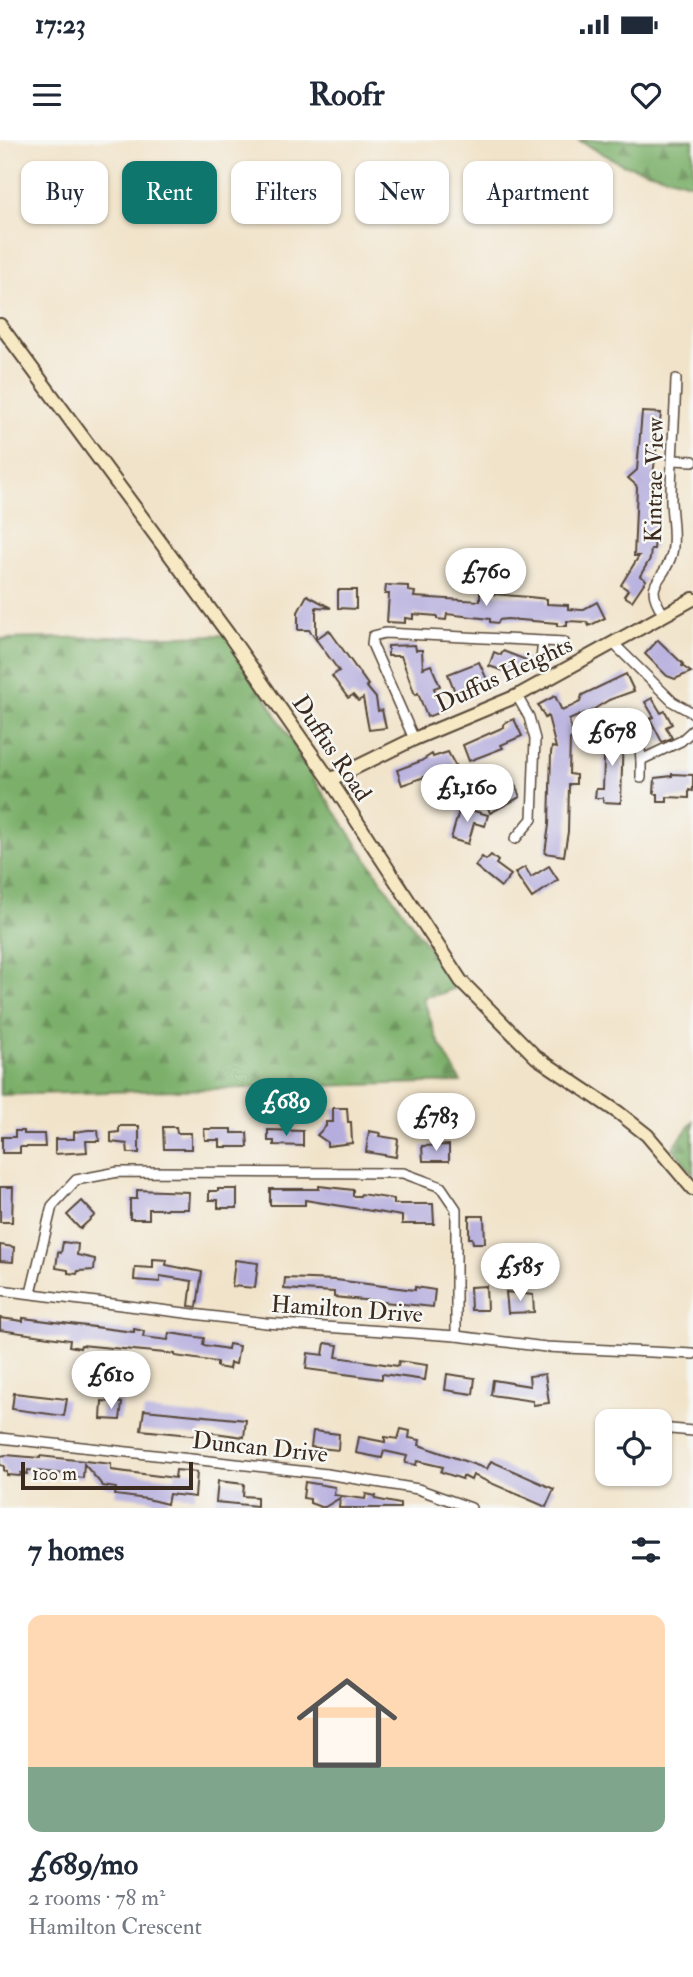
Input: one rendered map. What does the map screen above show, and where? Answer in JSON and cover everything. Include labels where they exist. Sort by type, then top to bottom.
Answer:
[{"type":"main road","name":"Duffus Road","points":[[0,325],[229,635],[330,780],[461,981],[536,1057],[647,1135],[693,1189]]},
{"type":"main road","name":"Duffus Heights","points":[[330,780],[517,696],[693,599]]},
{"type":"street","name":"Kintrae View","points":[[664,615],[654,599],[653,590],[666,569],[674,538],[671,500],[676,379]]},
{"type":"street","points":[[673,460],[693,461]]},
{"type":"street","points":[[414,740],[372,644],[373,636],[385,633],[564,642]]},
{"type":"street","points":[[541,659],[543,641]]},
{"type":"street","points":[[614,644],[673,702],[693,713]]},
{"type":"street","points":[[515,839],[532,819],[535,739],[529,717],[517,696]]},
{"type":"street","points":[[641,760],[681,741],[693,730]]},
{"type":"street","points":[[639,738],[641,778]]},
{"type":"street","points":[[31,1293],[52,1206],[76,1180],[118,1172],[402,1173],[441,1187],[456,1209],[456,1336]]},
{"type":"street","name":"Hamilton Drive","points":[[0,1290],[266,1323],[456,1336],[546,1347],[693,1354]]},
{"type":"street","points":[[672,1429],[693,1431]]},
{"type":"street","name":"Duncan Drive","points":[[0,1438],[327,1474],[418,1489],[471,1508]]},
{"type":"green space","points":[[578,140],[693,140],[693,184],[622,164]]},
{"type":"green space","points":[[229,635],[318,786],[457,987],[423,997],[436,1037],[461,1082],[0,1095],[0,639]]},
{"type":"green space","points":[[693,1121],[693,1174],[673,1148]]},
{"type":"building","points":[[642,412],[661,413],[659,426],[656,425],[654,443],[657,443],[653,498],[656,498],[654,521],[657,522],[654,549],[651,549],[650,559],[640,576],[646,580],[632,601],[624,596],[628,590],[621,585],[639,556],[634,556],[637,488],[628,478],[637,470]]},
{"type":"building","points":[[386,585],[408,586],[408,591],[415,592],[414,597],[480,601],[480,593],[547,599],[547,604],[568,605],[568,609],[582,610],[597,602],[605,618],[589,626],[587,622],[567,621],[567,626],[557,626],[557,623],[507,619],[499,620],[498,623],[490,622],[490,619],[447,614],[446,620],[437,619],[437,616],[413,614],[413,619],[405,618],[405,623],[387,622],[389,594],[385,594]]},
{"type":"building","points":[[338,590],[356,590],[356,609],[338,608]]},
{"type":"building","points":[[307,595],[331,608],[316,607],[316,639],[329,630],[376,698],[378,711],[382,710],[386,728],[369,730],[363,698],[358,701],[353,695],[348,698],[332,676],[339,671],[326,653],[309,630],[298,630],[298,612]]},
{"type":"building","points":[[658,640],[691,672],[675,679],[667,676],[645,654]]},
{"type":"building","points":[[415,645],[416,650],[422,650],[423,668],[431,665],[440,686],[434,688],[443,711],[427,717],[418,693],[415,695],[401,656],[388,656],[388,646]]},
{"type":"building","points":[[503,651],[529,661],[526,671],[513,667],[510,673],[489,666],[494,652],[501,655]]},
{"type":"building","points":[[479,662],[489,684],[457,697],[448,674]]},
{"type":"building","points":[[626,674],[634,691],[569,720],[574,738],[570,739],[569,774],[576,775],[576,784],[569,784],[568,832],[564,856],[545,853],[549,825],[551,753],[552,747],[556,748],[548,716],[545,718],[538,705],[555,696],[562,711],[580,702],[582,695]]},
{"type":"building","points":[[652,698],[661,713],[665,711],[672,724],[666,727],[672,738],[662,742],[650,719],[654,717],[645,702]]},
{"type":"building","points":[[514,719],[522,736],[501,745],[503,748],[469,761],[463,745],[504,727],[506,722]]},
{"type":"building","points":[[605,730],[623,731],[621,803],[603,802],[603,798],[595,798],[596,789],[603,789]]},
{"type":"building","points":[[448,752],[456,767],[439,772],[442,779],[435,782],[432,775],[402,785],[397,770],[432,754],[433,757]]},
{"type":"building","points":[[672,774],[693,775],[693,791],[689,790],[689,798],[667,797],[667,802],[658,802],[658,794],[654,794],[655,778]]},
{"type":"building","points":[[514,782],[520,797],[490,813],[483,794]]},
{"type":"building","points":[[460,807],[488,815],[485,826],[474,823],[468,844],[451,839]]},
{"type":"building","points":[[491,855],[498,861],[496,864],[511,875],[501,887],[475,866],[482,857],[486,860]]},
{"type":"building","points":[[549,866],[558,880],[532,898],[515,873],[525,867],[531,877]]},
{"type":"building","points":[[333,1108],[347,1108],[352,1143],[327,1146],[327,1142],[317,1135],[326,1126],[326,1122],[333,1122]]},
{"type":"building","points":[[119,1126],[139,1126],[139,1153],[128,1153],[127,1144],[111,1142],[111,1133],[119,1132]]},
{"type":"building","points":[[163,1127],[176,1127],[177,1133],[191,1133],[191,1149],[164,1149]]},
{"type":"building","points":[[204,1129],[232,1129],[232,1133],[247,1133],[248,1147],[220,1147],[220,1140],[205,1140]]},
{"type":"building","points":[[98,1130],[99,1141],[86,1141],[87,1152],[55,1154],[55,1139],[74,1139],[74,1132]]},
{"type":"building","points":[[268,1130],[303,1131],[303,1146],[274,1145],[274,1141],[268,1141]]},
{"type":"building","points":[[15,1131],[44,1134],[45,1147],[20,1147],[20,1153],[2,1153],[2,1137],[15,1137]]},
{"type":"building","points":[[369,1131],[380,1133],[379,1136],[398,1139],[396,1157],[366,1152]]},
{"type":"building","points":[[449,1145],[449,1161],[423,1161],[422,1146]]},
{"type":"building","points":[[319,1186],[353,1190],[353,1196],[361,1194],[394,1199],[394,1204],[433,1204],[434,1224],[402,1224],[402,1216],[305,1200],[305,1205],[270,1205],[270,1189],[319,1189]]},
{"type":"building","points":[[0,1187],[13,1187],[12,1222],[0,1222]]},
{"type":"building","points":[[237,1189],[237,1208],[218,1208],[218,1200],[209,1200],[209,1191]]},
{"type":"building","points":[[137,1190],[189,1192],[188,1209],[149,1209],[149,1219],[130,1219],[130,1199],[137,1199]]},
{"type":"building","points":[[82,1201],[95,1215],[80,1229],[67,1215]]},
{"type":"building","points":[[469,1216],[484,1216],[485,1243],[473,1243],[472,1238],[469,1238]]},
{"type":"building","points":[[63,1242],[78,1244],[77,1255],[95,1259],[94,1270],[78,1271],[77,1274],[56,1268],[58,1252],[61,1253]]},
{"type":"building","points":[[0,1245],[14,1247],[13,1262],[0,1261]]},
{"type":"building","points":[[153,1259],[167,1260],[166,1265],[202,1272],[197,1307],[189,1306],[192,1281],[160,1276],[160,1282],[134,1280],[135,1267],[153,1268]]},
{"type":"building","points":[[235,1260],[258,1263],[255,1288],[232,1286]]},
{"type":"building","points":[[285,1278],[435,1290],[433,1307],[334,1297],[334,1292],[284,1289]]},
{"type":"building","points":[[486,1286],[487,1310],[471,1310],[470,1287]]},
{"type":"building","points":[[506,1292],[533,1295],[534,1312],[508,1313]]},
{"type":"building","points":[[0,1318],[23,1321],[23,1318],[134,1332],[134,1329],[144,1331],[143,1337],[168,1340],[169,1333],[204,1338],[203,1345],[228,1349],[229,1344],[239,1346],[236,1364],[230,1363],[229,1369],[217,1367],[217,1362],[175,1354],[69,1346],[70,1340],[0,1330]]},
{"type":"building","points":[[325,1343],[338,1345],[336,1357],[398,1366],[399,1361],[427,1365],[425,1380],[382,1374],[382,1379],[306,1369],[308,1353],[323,1355]]},
{"type":"building","points":[[447,1374],[475,1378],[473,1394],[445,1390]]},
{"type":"building","points":[[545,1374],[549,1403],[533,1405],[533,1401],[491,1395],[493,1380],[530,1386],[529,1376]]},
{"type":"building","points":[[14,1393],[67,1399],[64,1416],[12,1409]]},
{"type":"building","points":[[102,1401],[122,1403],[120,1420],[101,1419]]},
{"type":"building","points":[[144,1410],[246,1420],[244,1437],[201,1431],[200,1436],[141,1430]]},
{"type":"building","points":[[401,1429],[410,1431],[409,1438],[420,1440],[419,1445],[487,1469],[491,1461],[554,1489],[546,1507],[473,1475],[471,1480],[463,1476],[462,1479],[441,1472],[443,1467],[417,1461],[416,1465],[405,1463],[407,1456],[384,1451],[382,1458],[356,1453],[359,1437],[385,1442],[385,1437],[398,1439]]},
{"type":"building","points":[[313,1431],[339,1434],[338,1450],[311,1447]]},
{"type":"building","points":[[0,1456],[111,1464],[111,1470],[175,1478],[176,1470],[197,1472],[195,1497],[169,1494],[167,1504],[115,1495],[116,1488],[103,1486],[84,1464],[83,1478],[28,1470],[27,1474],[21,1473],[20,1476],[7,1475],[4,1466],[0,1465]]},
{"type":"building","points":[[218,1481],[244,1484],[243,1496],[257,1497],[257,1506],[216,1502]]},
{"type":"building","points":[[305,1482],[335,1487],[334,1495],[365,1499],[366,1494],[376,1496],[375,1499],[400,1504],[400,1508],[339,1508],[340,1498],[321,1507],[310,1503],[310,1499],[303,1498]]}]
